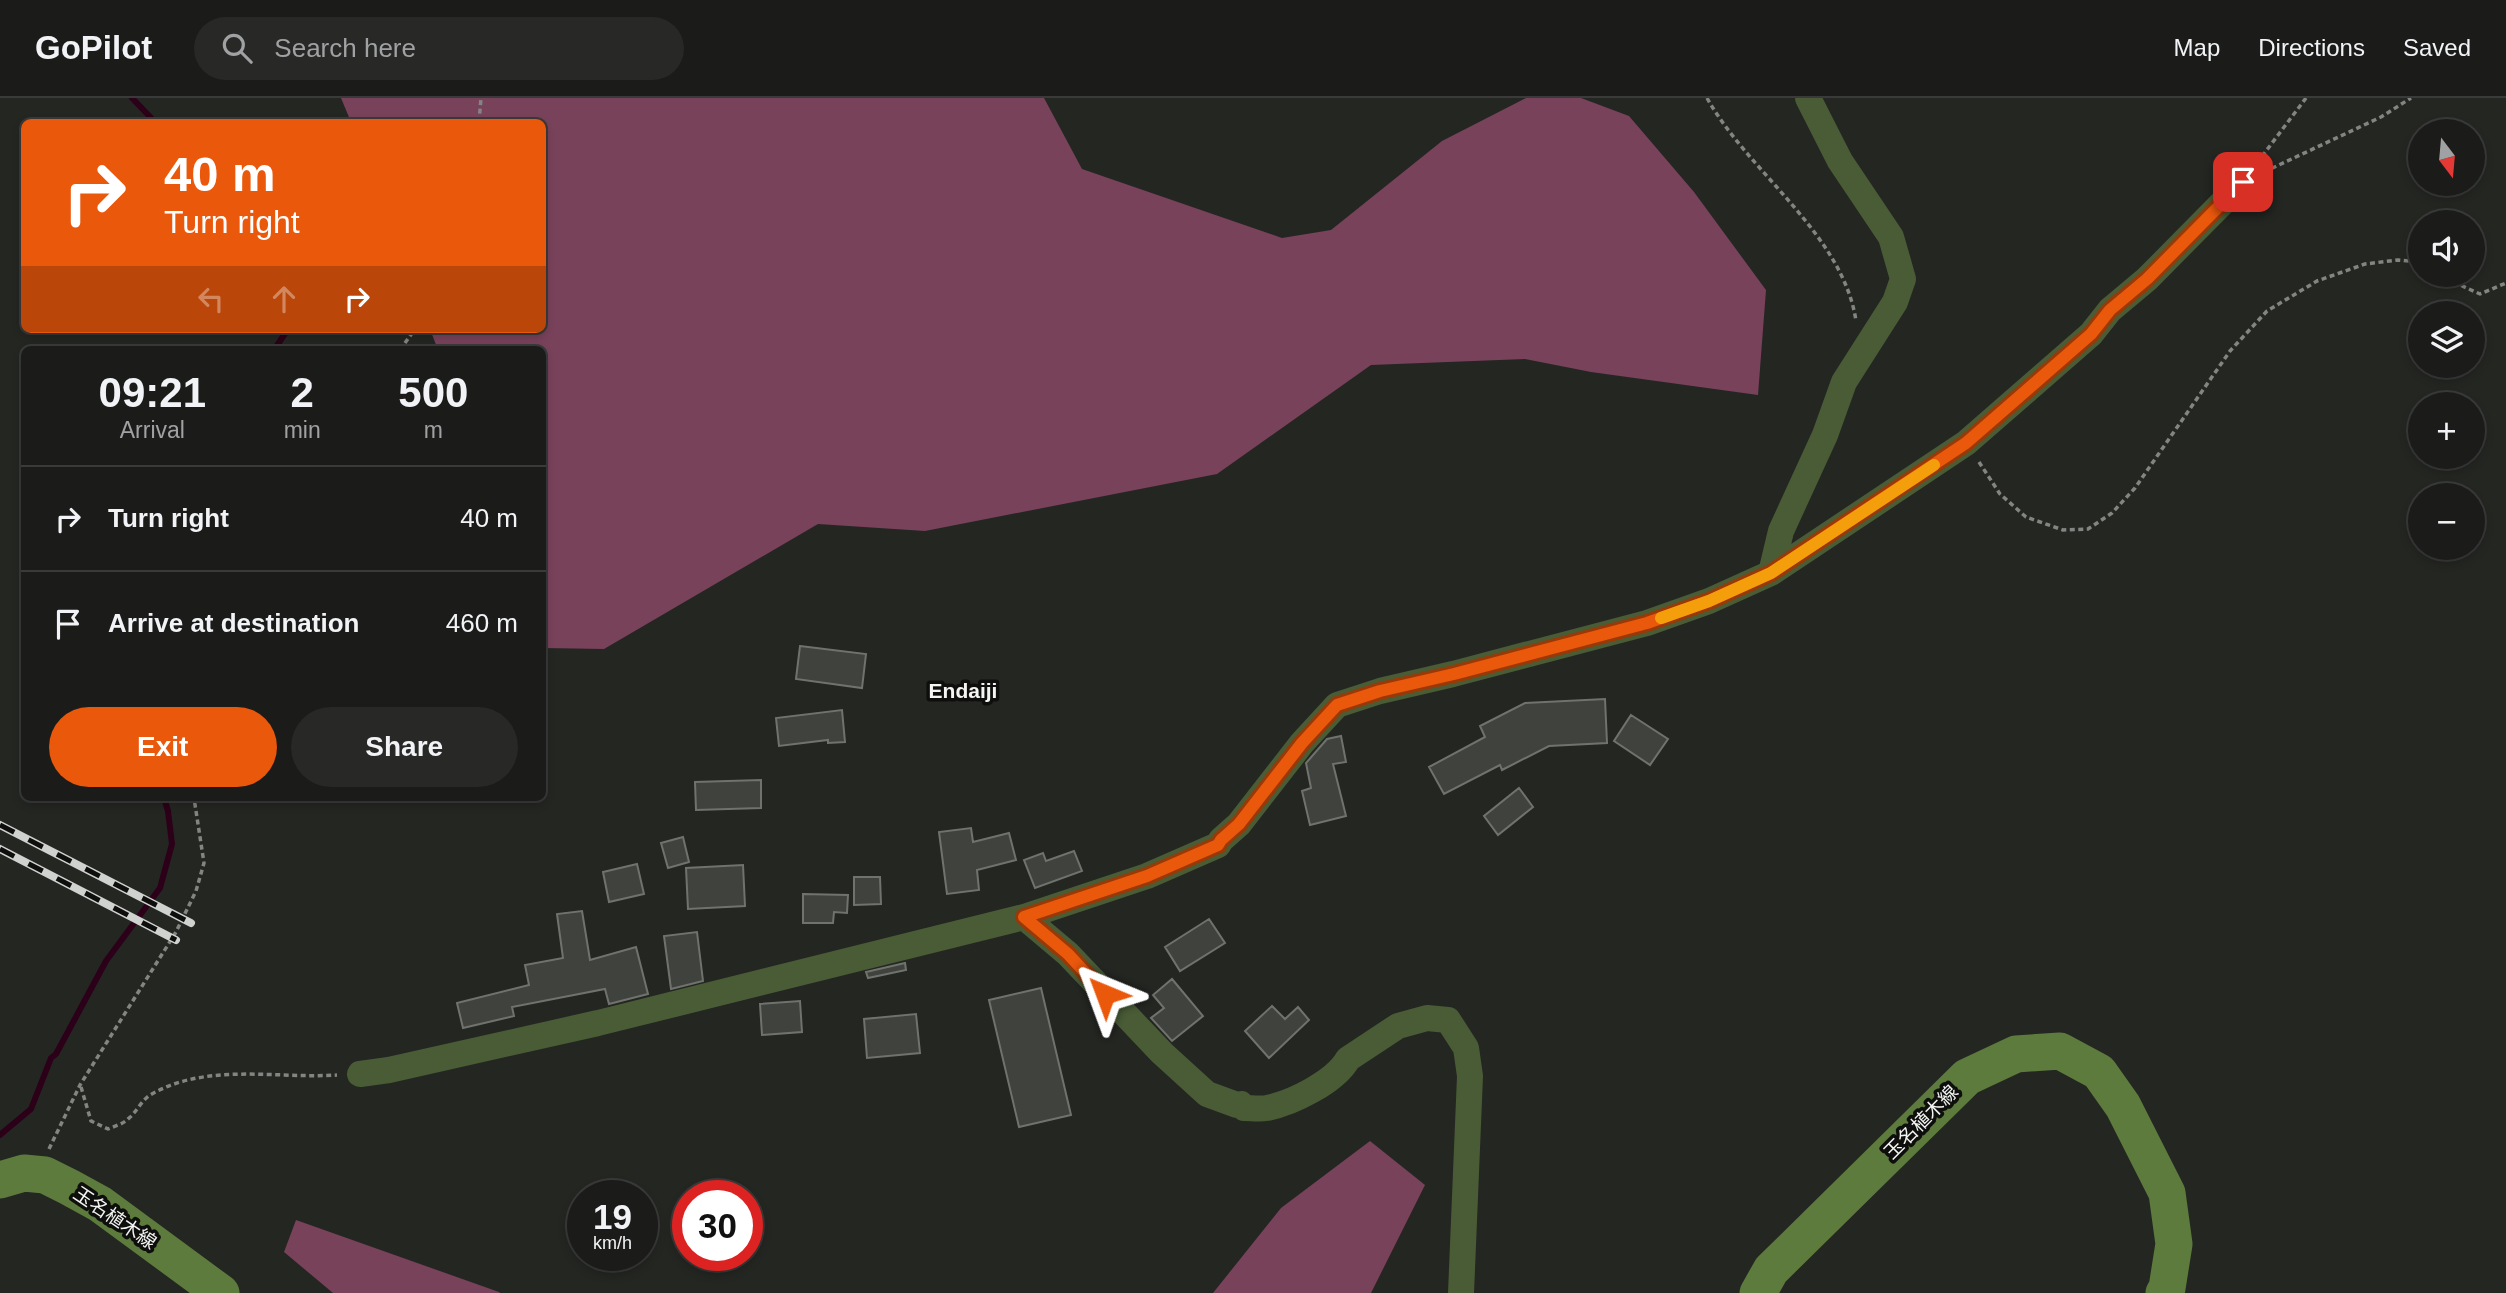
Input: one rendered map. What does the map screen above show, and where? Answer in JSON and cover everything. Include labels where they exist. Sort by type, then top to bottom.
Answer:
[{"type":"main road","name":"玉名植木線","points":[[1758,1293],[1772,1270],[1967,1077],[2016,1054],[2060,1051],[2099,1072],[2123,1106],[2167,1193],[2174,1244],[2164,1293]]},
{"type":"main road","points":[[0,1180],[24,1173],[46,1175]]},
{"type":"main road","name":"玉名植木線","points":[[46,1175],[100,1204],[220,1293]]},
{"type":"street","points":[[1771,573],[1781,531],[1825,435],[1844,382],[1895,302],[1903,279],[1891,237],[1840,161],[1808,98]]},
{"type":"street","points":[[360,1074],[389,1070],[598,1023],[1024,917],[1147,876],[1218,845],[1239,824],[1302,743],[1337,705],[1380,691],[1647,623],[1709,601],[1771,573],[1966,443],[2091,334],[2110,310],[2147,279],[2243,182]]},
{"type":"street","points":[[1024,917],[1068,954],[1162,1053],[1207,1094],[1241,1104],[1244,1108],[1267,1108],[1308,1094],[1344,1067],[1348,1059],[1398,1026],[1427,1018],[1448,1020],[1466,1048],[1470,1076],[1461,1293]]},
{"type":"path","points":[[479,119],[481,98]]},
{"type":"path","points":[[1707,98],[1749,158],[1809,226],[1838,268],[1852,299],[1860,355]]},
{"type":"path","points":[[2243,182],[2306,98]]},
{"type":"path","points":[[2243,182],[2381,117],[2412,98]]},
{"type":"path","points":[[1966,443],[2000,494],[2026,517],[2063,530],[2088,529],[2112,513],[2135,488],[2230,351],[2267,311],[2317,281],[2365,264],[2408,261]]},
{"type":"path","points":[[2465,287],[2480,294],[2506,283]]},
{"type":"path","points":[[46,1175],[49,1147],[80,1085],[176,932],[196,891],[204,863],[194,801]]},
{"type":"path","points":[[80,1085],[91,1121],[108,1129],[127,1120],[148,1096],[186,1080],[222,1073],[303,1077],[360,1074]]},
{"type":"shaded area","points":[[341,98],[1044,98],[1082,169],[1282,238],[1331,230],[1442,141],[1526,98],[1581,98],[1629,116],[1694,192],[1766,290],[1758,395],[1591,372],[1525,359],[1371,365],[1217,474],[925,531],[818,524],[604,649],[546,648],[546,346],[436,346],[432,333],[546,333],[546,119],[350,119]]},
{"type":"shaded area","points":[[1370,1141],[1425,1185],[1371,1293],[1213,1293],[1281,1208]]},
{"type":"shaded area","points":[[296,1220],[500,1293],[333,1293],[284,1252]]},
{"type":"building","points":[[800,646],[866,654],[862,688],[796,679]]},
{"type":"building","points":[[1605,699],[1607,743],[1549,746],[1502,770],[1500,765],[1444,794],[1429,767],[1485,737],[1480,726],[1525,703]]},
{"type":"building","points":[[842,710],[845,742],[828,743],[828,740],[779,746],[776,718]]},
{"type":"building","points":[[1631,715],[1668,739],[1650,765],[1614,741]]},
{"type":"building","points":[[1341,736],[1346,762],[1333,764],[1346,816],[1310,825],[1302,791],[1311,788],[1306,763],[1327,739]]},
{"type":"building","points":[[761,780],[761,808],[696,810],[695,782]]},
{"type":"building","points":[[1519,788],[1533,807],[1498,835],[1484,816]]},
{"type":"building","points":[[971,828],[973,842],[1009,833],[1016,860],[977,870],[979,890],[947,894],[939,832]]},
{"type":"building","points":[[683,837],[689,862],[668,868],[661,843]]},
{"type":"building","points":[[1074,851],[1082,871],[1035,888],[1024,860],[1043,853],[1046,861]]},
{"type":"building","points":[[637,864],[644,894],[609,902],[603,872]]},
{"type":"building","points":[[743,865],[745,906],[688,909],[686,868]]},
{"type":"building","points":[[854,877],[880,877],[881,904],[854,905]]},
{"type":"building","points":[[803,894],[848,895],[847,913],[834,912],[833,923],[803,923]]},
{"type":"building","points":[[582,911],[590,960],[636,947],[648,994],[609,1004],[605,989],[512,1007],[514,1016],[463,1028],[457,1003],[529,985],[525,965],[563,958],[557,914]]},
{"type":"building","points":[[1209,919],[1225,943],[1180,971],[1165,947]]},
{"type":"building","points":[[697,932],[703,981],[671,989],[664,936]]},
{"type":"building","points":[[905,963],[906,970],[868,978],[866,972]]},
{"type":"building","points":[[1172,979],[1203,1016],[1172,1041],[1151,1018],[1164,1008],[1153,995]]},
{"type":"building","points":[[1041,988],[1071,1115],[1019,1127],[989,1000]]},
{"type":"building","points":[[800,1001],[802,1032],[762,1035],[760,1004]]},
{"type":"building","points":[[1272,1006],[1285,1019],[1298,1007],[1309,1020],[1269,1058],[1245,1031]]},
{"type":"building","points":[[916,1014],[920,1053],[867,1058],[864,1019]]},
{"type":"waterway","points":[[132,98],[152,119]]},
{"type":"waterway","points":[[277,346],[285,333]]},
{"type":"waterway","points":[[0,1135],[31,1109],[51,1058],[56,1054],[106,961],[160,888],[172,844],[165,801]]},
{"type":"railway","points":[[0,825],[191,923]]},
{"type":"railway","points":[[0,849],[176,940]]},
{"type":"slow traffic","points":[[1661,618],[1709,601],[1771,573],[1934,465]]},
{"type":"district","name":"Endaiji","points":[[963,690]]},
{"type":"route","points":[[1105,994],[1068,954],[1024,917],[1147,876],[1218,845],[1239,824],[1302,743],[1337,705],[1380,691],[1647,623],[1709,601],[1771,573],[1966,443],[2091,334],[2110,310],[2147,279],[2243,182]]}]
